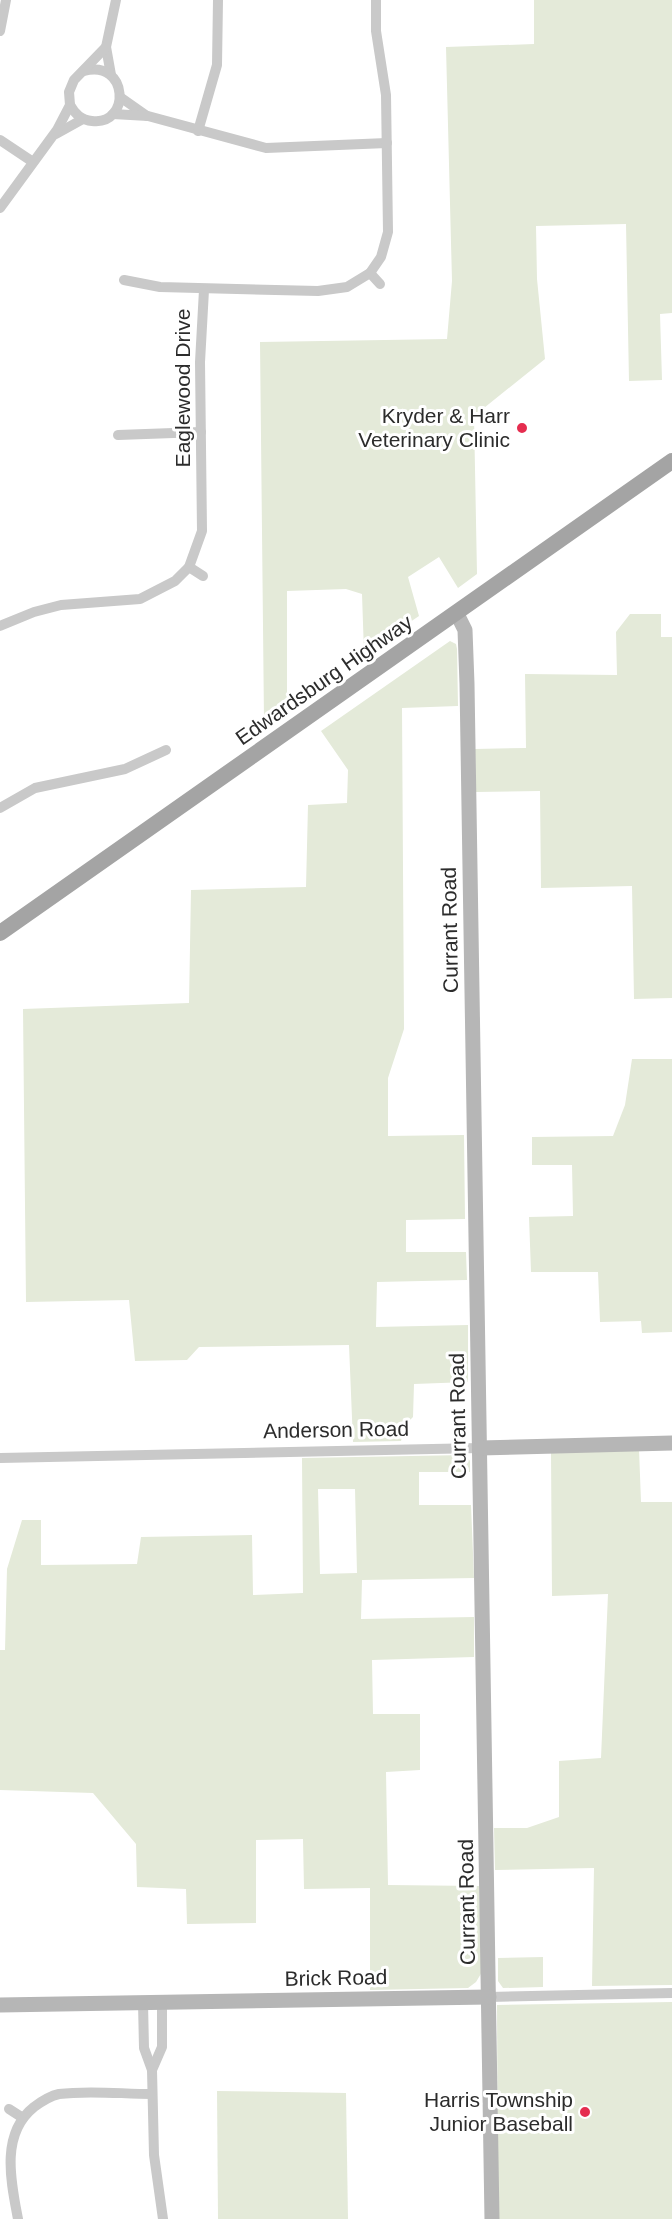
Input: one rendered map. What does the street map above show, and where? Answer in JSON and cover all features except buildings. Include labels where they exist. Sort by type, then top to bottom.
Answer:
[{"type":"main road","name":"Edwardsburg Highway","points":[[0,933],[672,461]]},
{"type":"street","points":[[0,31],[6,0]]},
{"type":"street","points":[[111,75],[106,46],[116,0]]},
{"type":"street","points":[[198,131],[217,65],[218,0]]},
{"type":"street","points":[[376,0],[376,31],[386,95],[388,232],[381,257],[370,273],[380,284]]},
{"type":"street","points":[[0,208],[53,136],[70,105],[70,86],[106,46]]},
{"type":"street","points":[[84,72],[98,70],[111,75],[116,81],[120,97],[113,114]]},
{"type":"street","points":[[120,97],[148,116]]},
{"type":"street","points":[[70,105],[83,119]]},
{"type":"street","points":[[53,136],[83,119],[99,121],[113,114],[148,116],[266,148],[387,143]]},
{"type":"street","points":[[0,140],[33,162]]},
{"type":"street","name":"Eaglewood Drive","points":[[189,567],[202,531],[200,362],[204,290],[335,290],[352,285],[370,273]]},
{"type":"street","points":[[124,280],[160,287],[204,290]]},
{"type":"street","points":[[118,435],[201,432]]},
{"type":"street","points":[[0,626],[33,612],[61,605],[140,599],[175,581],[189,567],[203,576]]},
{"type":"street","name":"Currant Road","points":[[457,614],[465,630],[468,684],[492,2219]]},
{"type":"street","points":[[0,808],[35,788],[125,769],[166,750]]},
{"type":"street","name":"Anderson Road","points":[[0,1458],[672,1443]]},
{"type":"street","name":"Brick Road","points":[[0,2005],[672,1993]]},
{"type":"street","points":[[152,2070],[162,2047],[162,2002]]},
{"type":"street","points":[[143,2003],[144,2048],[152,2070],[154,2155],[163,2219]]},
{"type":"street","points":[[18,2219],[9,2159],[14,2134],[23,2118],[41,2102],[58,2094],[152,2094]]},
{"type":"street","points":[[9,2109],[23,2118]]},
{"type":"green space","points":[[534,0],[672,0],[672,313],[660,314],[662,380],[629,381],[626,224],[536,226],[537,279],[545,359],[474,416],[477,574],[458,588],[439,557],[408,577],[419,616],[364,653],[362,594],[346,589],[287,591],[287,704],[264,721],[260,342],[447,339],[452,281],[446,47],[534,44]]},
{"type":"green space","points":[[630,614],[661,614],[661,637],[672,637],[672,998],[634,999],[632,886],[541,888],[540,791],[476,792],[475,749],[526,748],[525,674],[617,675],[616,632]]},
{"type":"green space","points":[[450,641],[456,644],[457,649],[458,706],[402,708],[404,1029],[388,1078],[388,1136],[464,1135],[465,1219],[406,1220],[406,1252],[466,1252],[467,1280],[377,1282],[376,1327],[468,1325],[468,1382],[414,1384],[413,1417],[405,1425],[401,1441],[353,1442],[349,1345],[199,1347],[187,1360],[135,1361],[129,1300],[26,1302],[23,1009],[189,1003],[191,890],[306,887],[308,805],[347,803],[348,770],[321,731]]},
{"type":"green space","points":[[632,1059],[672,1059],[672,1332],[642,1333],[641,1321],[600,1322],[598,1272],[531,1272],[529,1217],[573,1216],[572,1165],[532,1165],[532,1137],[613,1136],[625,1105]]},
{"type":"green space","points":[[639,1449],[641,1502],[672,1502],[672,1985],[592,1986],[594,1868],[495,1870],[494,1828],[527,1828],[559,1817],[559,1761],[601,1758],[608,1594],[552,1596],[551,1453]]},
{"type":"green space","points":[[466,1455],[470,1461],[470,1472],[419,1472],[419,1505],[471,1505],[474,1578],[362,1580],[361,1619],[474,1617],[474,1657],[372,1660],[373,1714],[420,1714],[420,1770],[386,1772],[388,1885],[479,1886],[482,1972],[476,1982],[468,1988],[370,1990],[370,1888],[304,1889],[303,1839],[256,1840],[256,1923],[187,1924],[186,1889],[137,1887],[136,1844],[93,1793],[0,1790],[0,1650],[5,1650],[7,1569],[22,1520],[41,1520],[41,1565],[137,1564],[141,1537],[252,1535],[253,1595],[303,1593],[302,1458]],"holes":[[[318,1489],[355,1489],[357,1573],[320,1574]]]},
{"type":"green space","points":[[543,1957],[543,1987],[503,1988],[498,1981],[498,1958]]},
{"type":"green space","name":"Harris Township Junior Baseball","points":[[672,2002],[672,2219],[498,2219],[497,2005]]},
{"type":"green space","points":[[217,2091],[346,2093],[348,2219],[218,2219]]},
{"type":"place","name":"Kryder & Harr Veterinary Clinic","points":[[522,428]]},
{"type":"place","name":"Harris Township Junior Baseball","points":[[585,2112]]}]
